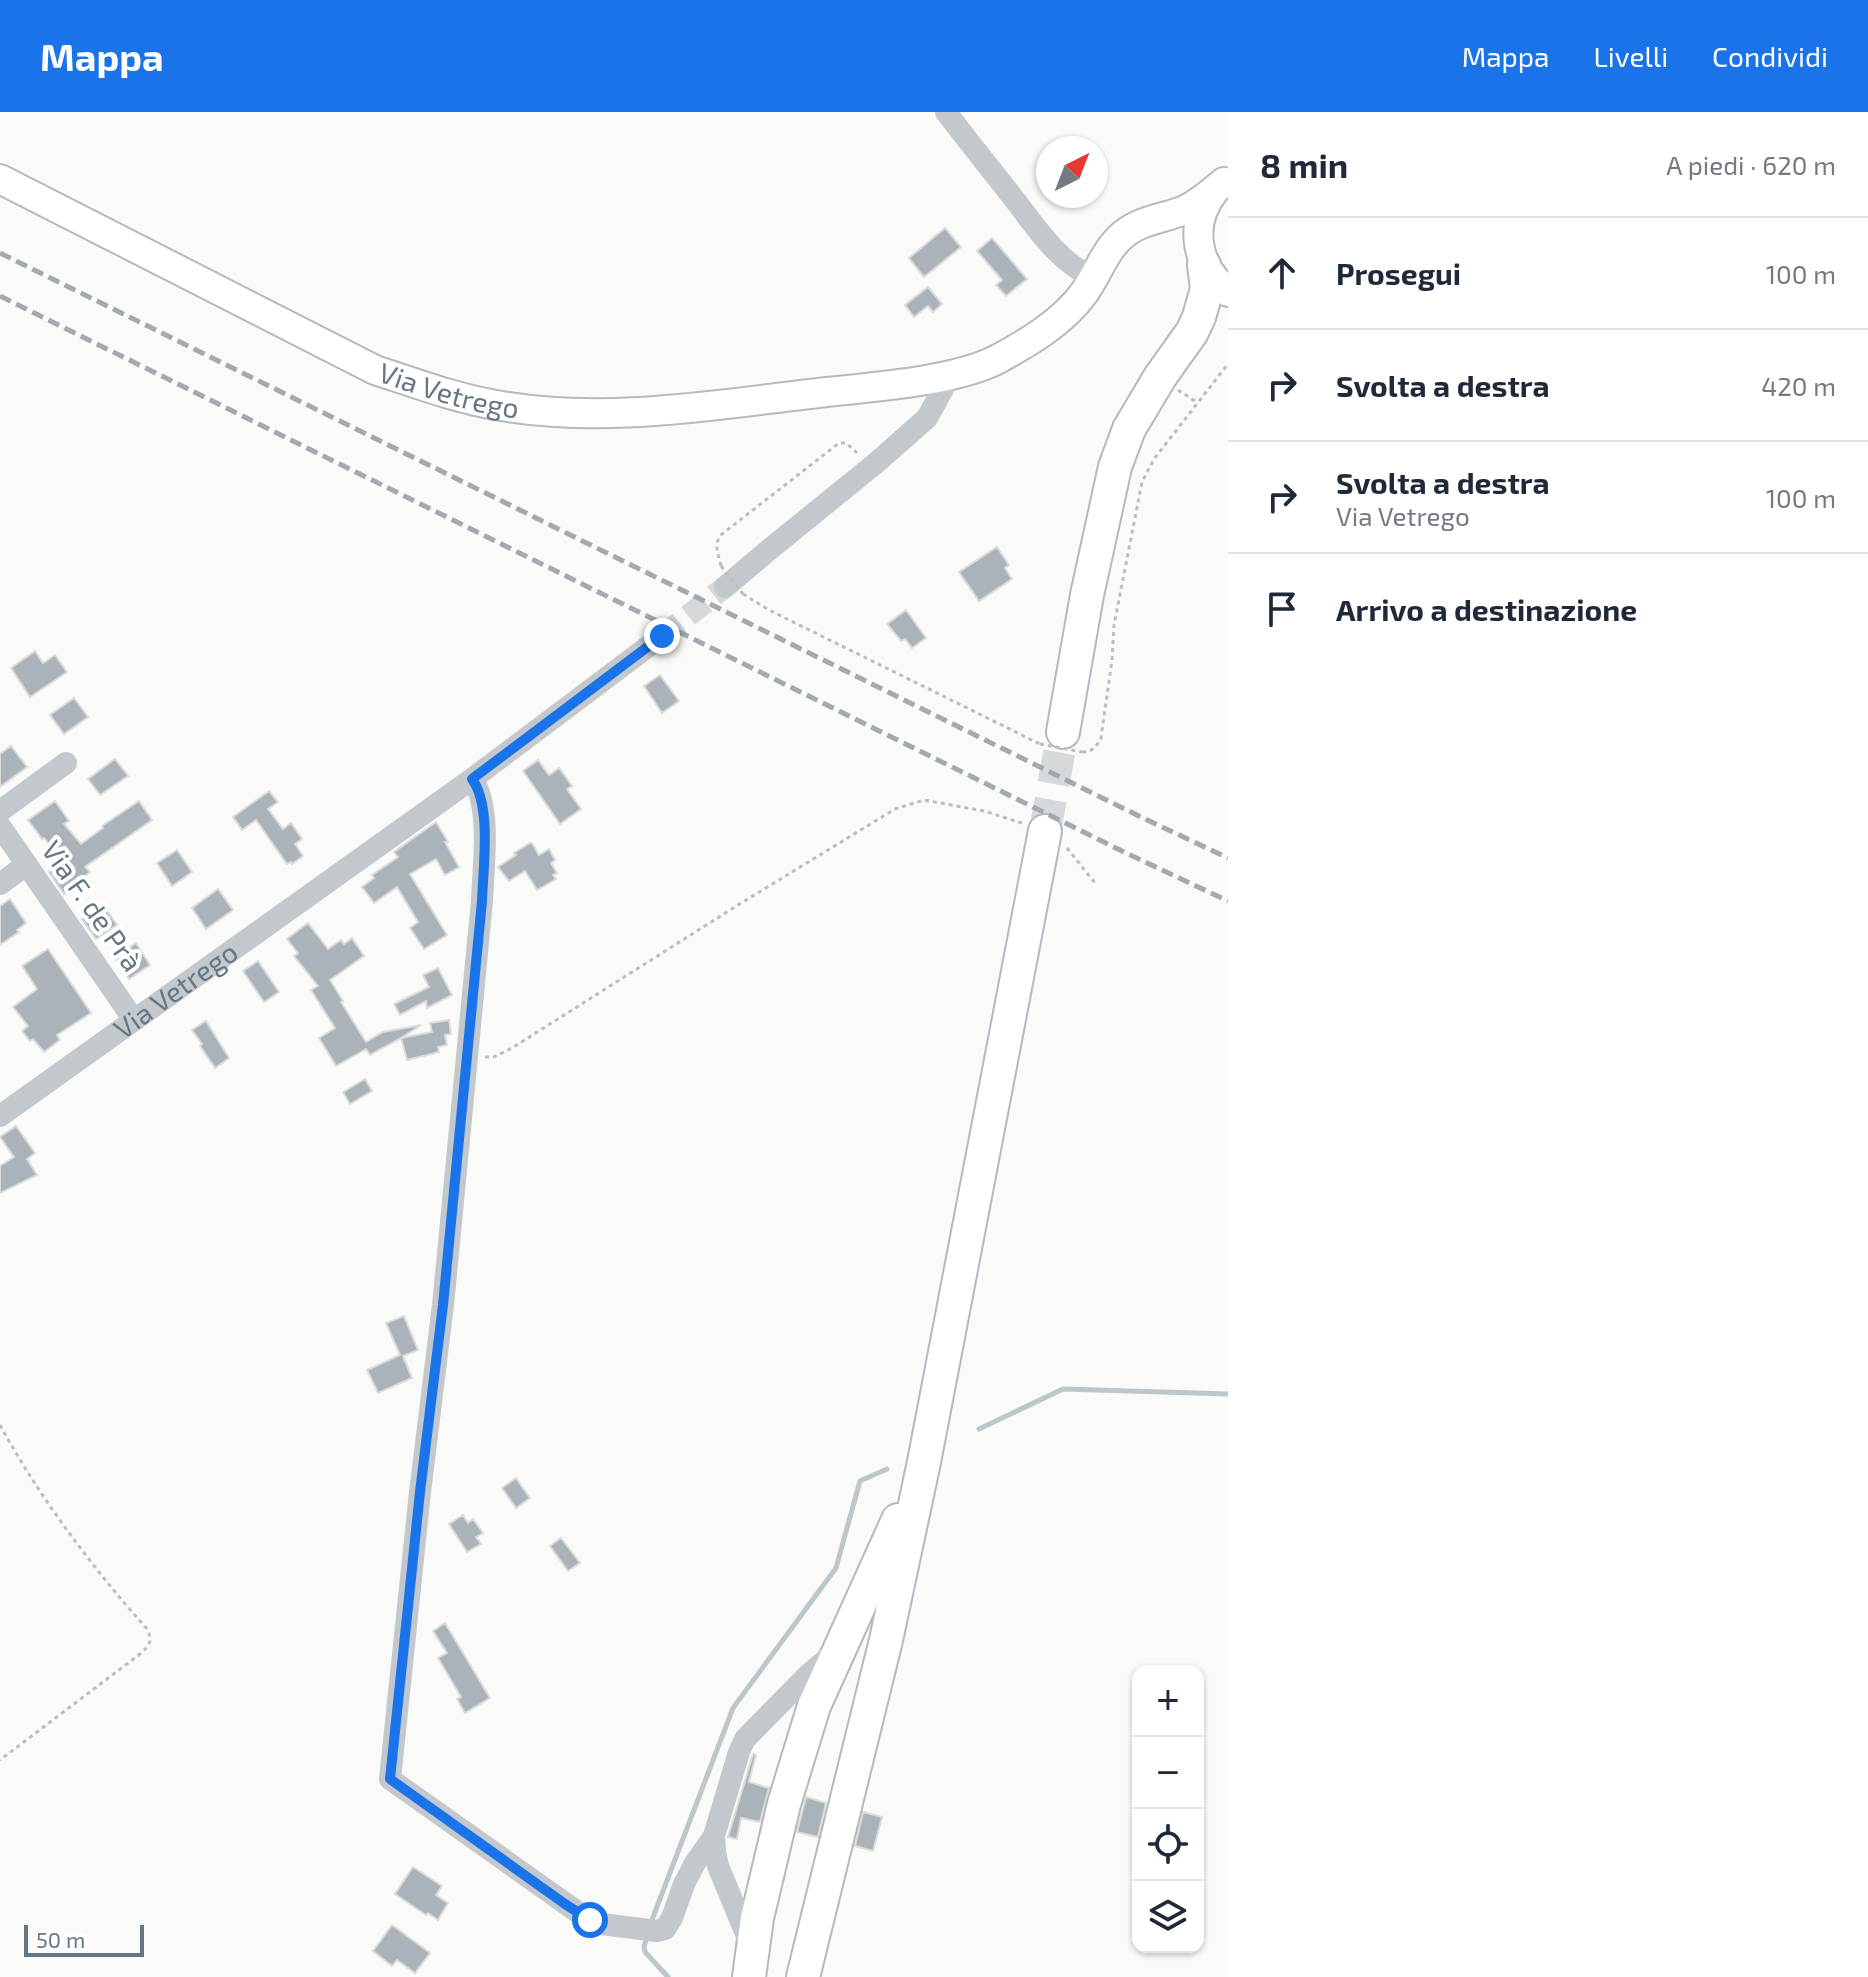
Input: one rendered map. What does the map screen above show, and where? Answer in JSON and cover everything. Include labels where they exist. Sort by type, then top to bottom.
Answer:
[{"type":"highway","points":[[1062,743],[1087,595],[1115,467],[1129,429],[1192,332],[1206,296],[1203,260]]},
{"type":"highway","points":[[1192,332],[1228,307]]},
{"type":"highway","points":[[803,1977],[886,1640],[924,1462],[1045,833]]},
{"type":"highway","points":[[750,1964],[757,1918],[784,1804],[814,1706],[924,1462]]},
{"type":"main road","name":"Via Vetrego","points":[[0,179],[375,370],[438,391],[497,405],[554,412],[627,414],[872,387],[943,376],[995,361],[1068,312],[1085,293],[1111,246],[1132,227],[1193,206],[1226,181]]},
{"type":"main road","name":"Via Vetrego","points":[[1203,260],[1198,240],[1201,215],[1213,193],[1226,181]]},
{"type":"main road","points":[[1148,222],[1160,223],[1186,239],[1211,276],[1228,292]]},
{"type":"street","points":[[946,112],[1049,242],[1070,263],[1093,277]]},
{"type":"street","points":[[730,582],[927,418],[943,389],[943,376]]},
{"type":"street","name":"Via Vetrego","points":[[0,1116],[472,779],[662,636]]},
{"type":"street","points":[[0,811],[66,763]]},
{"type":"street","points":[[472,779],[477,786],[484,819],[482,901],[443,1305],[390,1779],[579,1913],[602,1924],[665,1929],[695,1863],[714,1836],[745,1739],[809,1674],[840,1648]]},
{"type":"street","name":"Via F. de Prà","points":[[0,826],[134,1020]]},
{"type":"street","points":[[0,884],[26,865]]},
{"type":"street","points":[[714,1836],[718,1866],[750,1964]]},
{"type":"path","points":[[857,460],[856,452],[846,443],[839,443],[722,534],[716,546],[730,582],[769,610],[1062,743],[1091,752],[1101,738],[1114,625],[1142,482],[1154,459],[1228,364]]},
{"type":"path","points":[[467,1056],[494,1057],[512,1048],[895,809],[924,800],[984,811],[1045,833],[1068,848],[1095,883]]},
{"type":"path","points":[[0,1425],[33,1482],[84,1553],[151,1637],[149,1645],[140,1654],[0,1760]]},
{"type":"building","points":[[945,228],[961,247],[924,277],[909,258]]},
{"type":"building","points":[[992,238],[1027,279],[1006,296],[996,285],[1002,280],[977,251]]},
{"type":"building","points":[[928,287],[942,304],[933,312],[928,306],[914,317],[905,305]]},
{"type":"building","points":[[997,547],[1009,565],[1005,568],[1012,579],[979,601],[959,572]]},
{"type":"building","points":[[906,610],[926,638],[912,648],[905,639],[901,641],[887,624]]},
{"type":"building","points":[[35,651],[43,663],[55,655],[67,672],[30,697],[11,668]]},
{"type":"building","points":[[660,675],[679,701],[662,713],[644,686]]},
{"type":"building","points":[[74,698],[88,717],[64,734],[50,715]]},
{"type":"building","points":[[11,746],[27,767],[0,787],[0,754]]},
{"type":"building","points":[[115,759],[128,776],[100,795],[88,779]]},
{"type":"building","points":[[538,760],[549,775],[559,768],[572,786],[567,789],[581,809],[560,824],[523,771]]},
{"type":"building","points":[[269,791],[278,802],[268,809],[283,829],[291,823],[302,839],[295,844],[303,856],[292,864],[287,864],[256,820],[242,830],[233,817]]},
{"type":"building","points":[[55,801],[69,821],[64,824],[81,844],[139,801],[152,820],[85,867],[90,872],[64,894],[49,872],[62,860],[28,820]]},
{"type":"building","points":[[436,822],[459,867],[445,875],[436,859],[410,874],[447,935],[424,949],[410,928],[418,922],[397,887],[374,903],[362,887],[374,878],[372,875],[398,857],[394,852]]},
{"type":"building","points":[[530,843],[539,855],[549,849],[555,860],[551,863],[557,873],[553,875],[556,879],[537,890],[525,871],[509,881],[498,867]]},
{"type":"building","points":[[177,850],[192,872],[172,886],[157,863]]},
{"type":"building","points":[[218,889],[233,910],[206,929],[192,908]]},
{"type":"building","points":[[10,899],[26,923],[0,945],[0,906]]},
{"type":"building","points":[[103,905],[117,925],[96,939],[82,919]]},
{"type":"building","points":[[308,923],[328,949],[341,940],[344,944],[352,938],[364,956],[330,980],[366,1042],[383,1032],[421,1025],[370,1055],[366,1049],[336,1066],[319,1038],[335,1028],[311,990],[318,986],[294,956],[298,953],[287,939]]},
{"type":"building","points":[[136,943],[150,965],[129,979],[115,958]]},
{"type":"building","points":[[48,949],[91,1013],[57,1035],[60,1040],[44,1052],[22,1031],[28,1026],[13,1007],[37,989],[22,966]]},
{"type":"building","points":[[258,961],[279,992],[264,1002],[243,971]]},
{"type":"building","points":[[438,968],[452,995],[427,1008],[426,1001],[400,1015],[394,1004],[429,987],[423,975]]},
{"type":"building","points":[[449,1020],[451,1034],[445,1035],[447,1045],[438,1047],[439,1052],[407,1060],[401,1038],[432,1032],[430,1023]]},
{"type":"building","points":[[206,1021],[229,1058],[215,1068],[192,1030]]},
{"type":"building","points":[[365,1079],[372,1091],[350,1104],[343,1092]]},
{"type":"building","points":[[16,1126],[35,1153],[27,1159],[37,1175],[0,1193],[0,1166],[14,1157],[0,1137]]},
{"type":"building","points":[[404,1316],[418,1350],[403,1356],[412,1378],[378,1393],[367,1370],[400,1355],[386,1323]]},
{"type":"building","points":[[516,1478],[530,1498],[516,1508],[502,1488]]},
{"type":"building","points":[[463,1515],[468,1523],[473,1519],[483,1533],[476,1537],[481,1544],[467,1552],[449,1524]]},
{"type":"building","points":[[561,1538],[580,1563],[568,1571],[550,1546]]},
{"type":"building","points":[[445,1623],[490,1698],[465,1713],[457,1699],[461,1697],[438,1658],[447,1653],[433,1631]]},
{"type":"building","points":[[753,1754],[756,1755],[749,1782],[769,1788],[760,1822],[741,1818],[737,1839],[728,1837]]},
{"type":"building","points":[[806,1797],[826,1803],[818,1837],[797,1832]]},
{"type":"building","points":[[863,1812],[882,1817],[873,1851],[855,1846]]},
{"type":"building","points":[[413,1867],[442,1886],[436,1895],[448,1903],[438,1920],[395,1894]]},
{"type":"building","points":[[392,1925],[430,1953],[415,1973],[397,1960],[392,1966],[373,1951]]},
{"type":"waterway","points":[[979,1429],[1063,1389],[1228,1394]]},
{"type":"waterway","points":[[650,1925],[733,1708],[836,1568],[860,1481],[887,1469]]},
{"type":"waterway","points":[[648,1935],[645,1952],[668,1977]]},
{"type":"tunnel","points":[[662,636],[725,587]]},
{"type":"tunnel","points":[[1045,831],[1063,732]]},
{"type":"railway","points":[[0,253],[1228,858]]},
{"type":"railway","points":[[0,296],[1228,901]]},
{"type":"route","points":[[590,1920],[390,1779],[443,1305],[482,901],[484,819],[477,786],[472,779],[662,636]]}]
